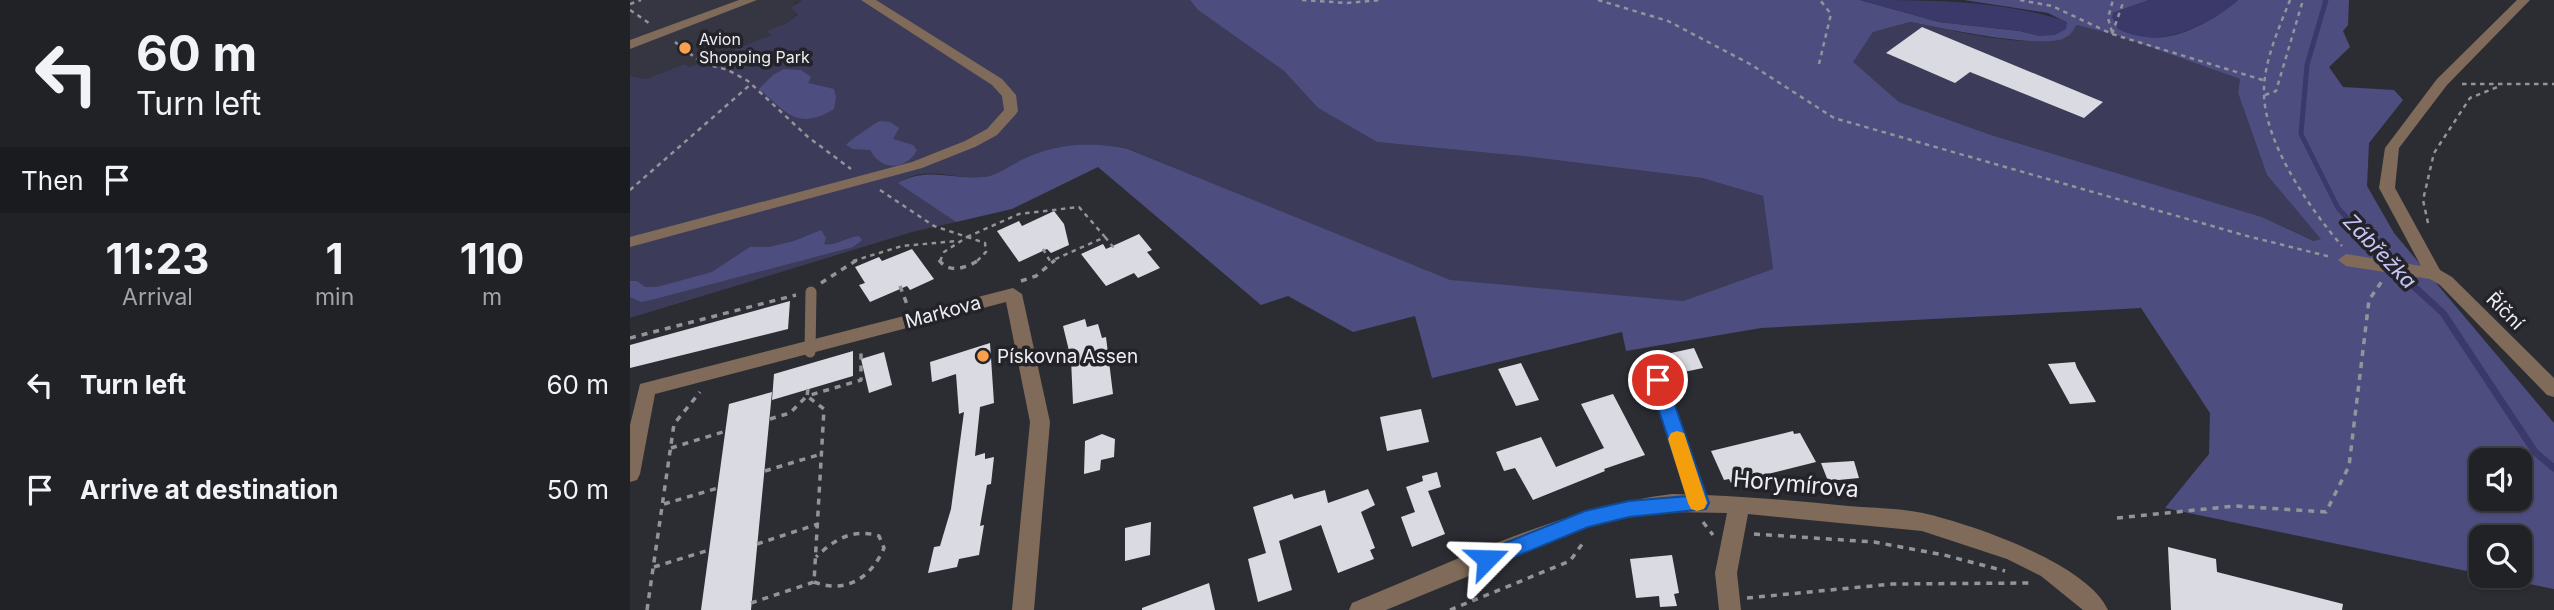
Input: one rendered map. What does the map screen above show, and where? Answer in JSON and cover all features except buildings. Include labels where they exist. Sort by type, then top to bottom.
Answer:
[{"type":"street","points":[[630,45],[751,0]]},
{"type":"street","points":[[630,242],[917,165],[971,144],[992,132],[1011,111],[1009,95],[997,82],[867,0]]},
{"type":"street","points":[[2352,261],[2385,273],[2428,273],[2387,188],[2392,148],[2442,82],[2524,0]]},
{"type":"street","name":"Říční","points":[[2428,273],[2445,281],[2554,390]]},
{"type":"street","name":"Markova","points":[[630,474],[647,389],[810,350],[1013,293],[1040,422],[1023,610]]},
{"type":"street","points":[[1736,604],[1726,573],[1725,537],[1739,504]]},
{"type":"street","name":"Horymírova","points":[[1360,610],[1585,519],[1629,509],[1699,511],[1739,504],[1922,522],[2013,552],[2049,569],[2088,599],[2097,610]]},
{"type":"lane","points":[[810,350],[811,292]]},
{"type":"lane","points":[[1658,380],[1699,511]]},
{"type":"path","points":[[630,4],[641,0]]},
{"type":"path","points":[[1301,0],[1381,0]]},
{"type":"path","points":[[1598,0],[1668,21],[1750,64],[1834,118],[2247,236],[2352,261]]},
{"type":"path","points":[[1819,64],[1831,14],[1820,0]]},
{"type":"path","points":[[2020,0],[2052,6],[2112,34],[2266,81]]},
{"type":"path","points":[[2112,34],[2108,18],[2113,0]]},
{"type":"path","points":[[2112,34],[2124,0]]},
{"type":"path","points":[[2290,0],[2264,96],[2274,136],[2285,160],[2352,261]]},
{"type":"path","points":[[2264,96],[2276,91],[2304,0]]},
{"type":"path","points":[[630,10],[702,63],[728,70],[751,84],[808,137],[915,216],[967,239],[985,243],[986,252],[983,257],[963,268],[943,266],[940,263],[941,253],[959,241]]},
{"type":"path","points":[[2442,82],[2500,86],[2554,84]]},
{"type":"path","points":[[630,190],[751,84]]},
{"type":"path","points":[[2430,234],[2423,200],[2434,153],[2470,98],[2500,86]]},
{"type":"path","points":[[630,338],[811,292],[844,264],[867,254],[915,243],[967,239],[1020,214],[1079,206],[1114,248]]},
{"type":"path","points":[[1011,284],[1036,276],[1050,262],[1105,237]]},
{"type":"path","points":[[1043,249],[1050,262]]},
{"type":"path","points":[[2117,519],[2235,506],[2326,512],[2349,466],[2369,300],[2385,273]]},
{"type":"path","points":[[900,286],[907,298],[908,313]]},
{"type":"path","points":[[770,419],[790,414],[807,393],[861,380],[861,339]]},
{"type":"path","points":[[647,610],[674,424],[708,382]]},
{"type":"path","points":[[807,393],[824,409],[814,582]]},
{"type":"path","points":[[671,448],[726,431]]},
{"type":"path","points":[[765,471],[821,454]]},
{"type":"path","points":[[664,504],[718,488]]},
{"type":"path","points":[[1699,511],[1710,530],[1725,537],[1874,542],[1944,555],[2016,574],[2035,583],[1892,584],[1736,604]]},
{"type":"path","points":[[757,544],[818,524]]},
{"type":"path","points":[[1450,610],[1570,561],[1592,530]]},
{"type":"path","points":[[1710,530],[1725,537]]},
{"type":"path","points":[[751,603],[814,582],[827,588],[845,586],[866,576],[879,562],[884,548],[879,536],[858,531],[829,544],[816,557]]},
{"type":"path","points":[[654,567],[709,550]]},
{"type":"shaded area","name":"Avion Shopping Park","points":[[630,0],[802,0],[795,3],[798,13],[787,23],[768,31],[773,35],[690,67],[684,64],[646,79],[630,76]]},
{"type":"shaded area","points":[[802,0],[1190,0],[1198,10],[1284,71],[1318,108],[1377,142],[1702,178],[1763,196],[1773,269],[1683,301],[1450,281],[1129,149],[1088,144],[1036,154],[988,176],[919,174],[909,177],[899,183],[956,222],[912,232],[630,318],[630,76],[646,79],[684,64],[690,67],[772,35],[767,31],[787,23],[798,14],[791,8]]},
{"type":"shaded area","points":[[1190,0],[1860,0],[1939,22],[2020,31],[2040,36],[2066,22],[2048,13],[1964,0],[2149,0],[2113,13],[2135,33],[2155,38],[2194,28],[2238,0],[2349,0],[2348,25],[2343,31],[2350,47],[2329,67],[2343,87],[2394,90],[2403,100],[2369,143],[2367,186],[2394,233],[2554,423],[2554,589],[2532,585],[2532,525],[2469,525],[2469,571],[2165,508],[2209,454],[2210,413],[2141,308],[1761,328],[1626,351],[1622,332],[1432,378],[1415,316],[1353,332],[1288,296],[1261,305],[1098,167],[1012,209],[956,222],[898,183],[930,174],[988,176],[1049,150],[1075,145],[1101,145],[1128,149],[1450,280],[1683,301],[1773,269],[1763,196],[1702,178],[1377,142],[1318,108],[1284,71],[1198,10]],"holes":[[[1910,22],[1991,37],[2055,41],[2070,35],[2077,25],[2113,34],[2240,79],[2238,93],[2267,175],[2321,239],[2314,241],[2262,217],[1991,135],[1899,102],[1853,62],[1873,32]]]},
{"type":"shaded area","points":[[1860,0],[1992,5],[2067,22],[2066,29],[2055,35],[2040,36],[2020,31],[1939,22]]},
{"type":"shaded area","points":[[2149,0],[2238,0],[2197,27],[2165,36],[2133,35],[2118,29],[2112,17],[2113,13]]},
{"type":"shaded area","points":[[1910,22],[1988,37],[2028,41],[2067,38],[2077,24],[2240,79],[2238,93],[2267,175],[2322,239],[2315,241],[2262,217],[1991,135],[1899,102],[1852,62],[1873,32]]},
{"type":"shaded area","points":[[784,69],[801,70],[811,77],[808,83],[834,89],[834,109],[811,119],[801,119],[785,112],[759,89],[773,75]]},
{"type":"shaded area","points":[[880,121],[890,122],[899,128],[893,139],[913,145],[917,150],[907,162],[887,165],[880,162],[870,150],[853,149],[846,145]]},
{"type":"shaded area","points":[[821,230],[826,238],[824,244],[859,236],[862,240],[853,247],[651,300],[641,302],[630,297],[630,281],[637,281],[645,287],[657,287],[712,272],[750,247],[769,247]]},
{"type":"waterway","name":"Zábřežka","points":[[2326,0],[2307,65],[2301,134],[2338,208],[2386,260]]},
{"type":"waterway","name":"Zábřežka","points":[[2386,260],[2443,313],[2535,452],[2554,468]]},
{"type":"slow traffic","points":[[1677,439],[1697,503]]},
{"type":"place","name":"Avion Shopping Park","points":[[685,48]]},
{"type":"place","name":"Pískovna Assen","points":[[983,356]]},
{"type":"route","points":[[1487,559],[1585,519],[1629,509],[1672,503],[1699,503],[1658,380]]}]
